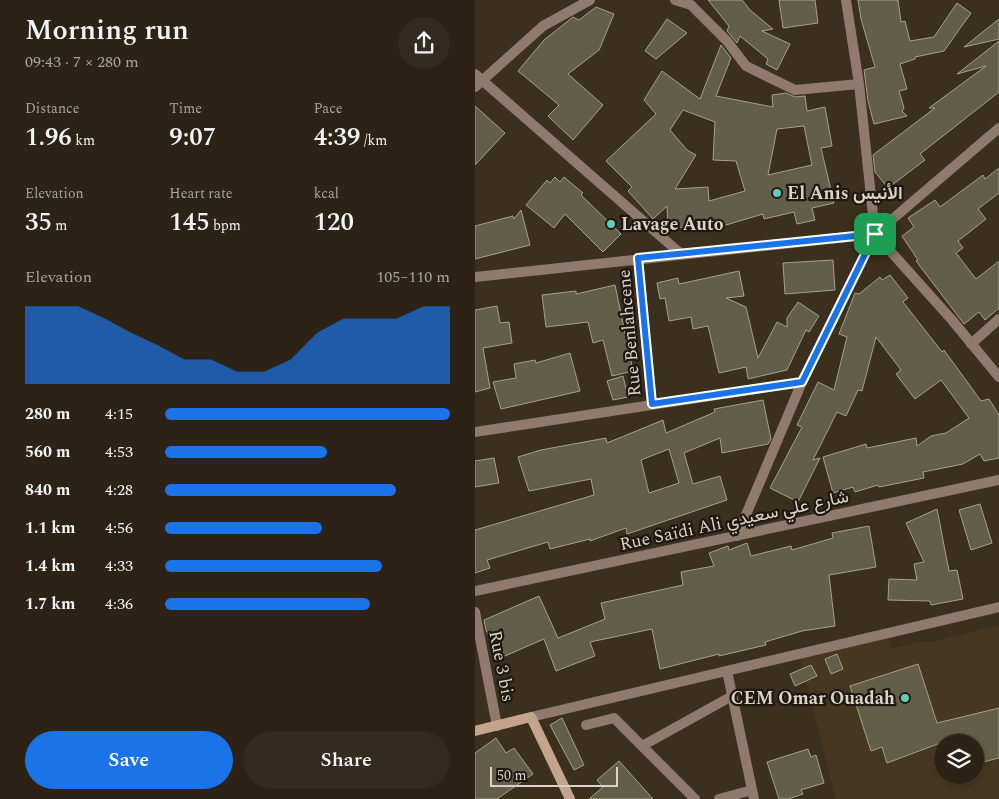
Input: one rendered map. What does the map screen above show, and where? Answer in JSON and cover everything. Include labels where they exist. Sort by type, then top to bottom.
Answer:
[{"type":"street","points":[[590,0],[543,26],[478,81],[681,254]]},
{"type":"street","points":[[675,0],[691,5],[727,41],[746,66],[795,90],[859,84]]},
{"type":"street","points":[[845,0],[859,84],[875,234],[999,377]]},
{"type":"street","points":[[737,536],[802,382],[875,234],[999,128]]},
{"type":"street","points":[[475,277],[875,234]]},
{"type":"street","name":"Rue Benlahcene","points":[[638,258],[652,404]]},
{"type":"street","points":[[971,344],[999,320]]},
{"type":"street","points":[[475,432],[802,382]]},
{"type":"street","name":"Rue Saïdi Ali شارع علي سعيدي","points":[[475,591],[999,480]]},
{"type":"street","points":[[475,731],[999,607]]},
{"type":"street","name":"Rue 3 bis","points":[[475,612],[497,726]]},
{"type":"street","points":[[719,799],[753,795],[727,671]]},
{"type":"street","points":[[642,746],[732,696]]},
{"type":"street","points":[[531,717],[570,799]]},
{"type":"street","points":[[586,725],[614,718],[695,799]]},
{"type":"shaded area","name":"CEM Omar Ouadah","points":[[999,625],[999,799],[836,799],[799,653],[888,631],[890,649],[924,641],[932,642]]},
{"type":"building","points":[[708,0],[742,0],[750,10],[773,29],[762,31],[790,44],[777,70],[766,64],[768,59],[740,36],[737,43],[727,31],[729,26]]},
{"type":"building","points":[[779,0],[815,0],[818,23],[783,28]]},
{"type":"building","points":[[858,0],[898,0],[901,22],[905,21],[910,41],[934,37],[957,3],[971,13],[944,51],[915,57],[915,59],[900,64],[907,89],[899,91],[904,108],[902,111],[907,116],[874,124],[868,101],[864,70],[875,67],[861,19]]},
{"type":"building","points":[[596,7],[614,14],[599,50],[568,74],[603,105],[573,140],[548,116],[559,105],[518,71],[544,40],[573,17],[579,20]]},
{"type":"building","points":[[667,19],[687,33],[656,59],[645,51]]},
{"type":"building","points":[[999,19],[999,39],[964,47]]},
{"type":"building","points":[[999,41],[999,92],[920,154],[925,160],[888,188],[875,172],[873,155],[935,108],[929,108],[986,66],[957,74]]},
{"type":"building","points":[[721,45],[731,58],[716,96],[773,107],[772,95],[786,93],[795,97],[805,96],[807,111],[825,107],[832,146],[821,148],[834,203],[812,208],[815,220],[797,224],[794,212],[764,219],[763,214],[726,225],[668,228],[667,206],[653,219],[628,191],[632,187],[606,161],[656,114],[644,100],[662,71],[700,99]],"holes":[[[683,110],[715,122],[713,160],[736,161],[745,191],[709,201],[708,187],[675,189],[696,155],[687,150],[670,130]],[[804,126],[812,165],[768,175],[777,129]]]},
{"type":"building","points":[[475,106],[505,133],[475,165]]},
{"type":"building","points":[[999,168],[999,193],[978,209],[986,219],[958,241],[963,248],[956,253],[976,279],[999,261],[999,308],[985,320],[979,312],[964,324],[916,261],[918,260],[902,236],[914,227],[908,218],[935,200],[940,207],[983,175],[985,179]]},
{"type":"building","points":[[555,177],[560,182],[564,177],[583,193],[581,195],[621,234],[603,252],[565,214],[554,228],[526,205],[547,180],[550,183]]},
{"type":"building","points":[[521,210],[530,245],[475,259],[475,226],[513,216],[514,219]]},
{"type":"building","points":[[833,260],[835,290],[785,294],[783,263]]},
{"type":"building","points":[[739,271],[744,296],[726,298],[746,307],[758,358],[777,322],[787,327],[787,318],[798,302],[819,316],[809,332],[806,330],[787,370],[748,379],[746,367],[719,373],[708,326],[693,329],[691,317],[669,321],[665,298],[660,299],[657,283],[678,278],[679,284]]},
{"type":"building","points":[[890,275],[908,298],[903,302],[942,352],[944,350],[981,401],[989,399],[999,415],[999,458],[984,461],[980,454],[963,464],[923,472],[924,478],[879,487],[878,485],[855,492],[853,487],[833,493],[823,457],[866,444],[867,448],[916,438],[917,446],[931,436],[946,433],[969,418],[941,380],[915,399],[896,374],[901,370],[876,337],[862,391],[858,390],[846,416],[837,412],[813,460],[820,458],[798,502],[770,488],[802,427],[797,425],[818,382],[834,390],[847,337],[839,334],[855,293],[859,294],[880,277],[882,280]]},
{"type":"building","points":[[615,285],[633,371],[612,376],[603,340],[593,343],[588,322],[546,327],[542,295],[576,291],[576,294]]},
{"type":"building","points":[[497,306],[500,323],[509,322],[512,343],[483,348],[490,388],[475,392],[475,310]]},
{"type":"building","points":[[570,353],[580,391],[501,409],[493,382],[516,378],[514,364],[535,360],[536,363]]},
{"type":"building","points":[[623,376],[628,397],[613,400],[607,381]]},
{"type":"building","points":[[763,400],[771,439],[768,444],[722,453],[720,438],[684,453],[693,484],[720,476],[727,500],[627,534],[626,528],[590,541],[590,539],[550,549],[548,542],[487,560],[490,568],[475,573],[475,530],[594,495],[591,479],[529,491],[518,457],[541,450],[606,438],[607,443],[663,420],[666,433],[715,412],[714,409]],"holes":[[[669,449],[679,483],[649,493],[641,460]]]},
{"type":"building","points":[[494,458],[499,483],[475,487],[475,461]]},
{"type":"building","points":[[980,504],[992,543],[971,550],[959,510]]},
{"type":"building","points":[[937,509],[949,571],[957,570],[963,599],[931,605],[930,601],[888,600],[889,579],[917,580],[914,564],[924,562],[906,523]]},
{"type":"building","points":[[869,526],[876,567],[829,575],[835,626],[802,631],[765,642],[766,645],[719,656],[719,654],[660,669],[652,629],[590,642],[595,656],[556,671],[544,639],[498,659],[486,630],[484,620],[539,596],[558,638],[605,619],[601,603],[683,585],[681,572],[714,566],[709,553],[728,546],[729,550],[747,543],[751,556],[791,546],[792,550],[833,538],[832,533]]},
{"type":"building","points":[[837,654],[843,669],[831,674],[825,659]]},
{"type":"building","points":[[918,664],[937,723],[999,708],[999,758],[984,762],[984,734],[934,734],[934,745],[887,763],[882,747],[871,751],[850,686]]},
{"type":"building","points":[[811,665],[817,676],[795,686],[790,674]]},
{"type":"building","points":[[562,718],[584,765],[574,770],[550,725]]},
{"type":"building","points":[[496,738],[506,753],[514,748],[533,774],[497,799],[475,799],[475,753]]},
{"type":"building","points":[[808,749],[811,757],[816,755],[824,783],[801,790],[803,794],[788,799],[779,799],[767,762]]},
{"type":"building","points":[[619,761],[653,799],[589,799],[603,787],[597,780]]},
{"type":"place","name":"El Anis الأنيس","points":[[777,193]]},
{"type":"place","name":"Lavage Auto","points":[[611,224]]},
{"type":"place","name":"CEM Omar Ouadah","points":[[905,698]]},
{"type":"route","points":[[875,234],[802,382],[652,404],[638,258],[875,234]]}]
